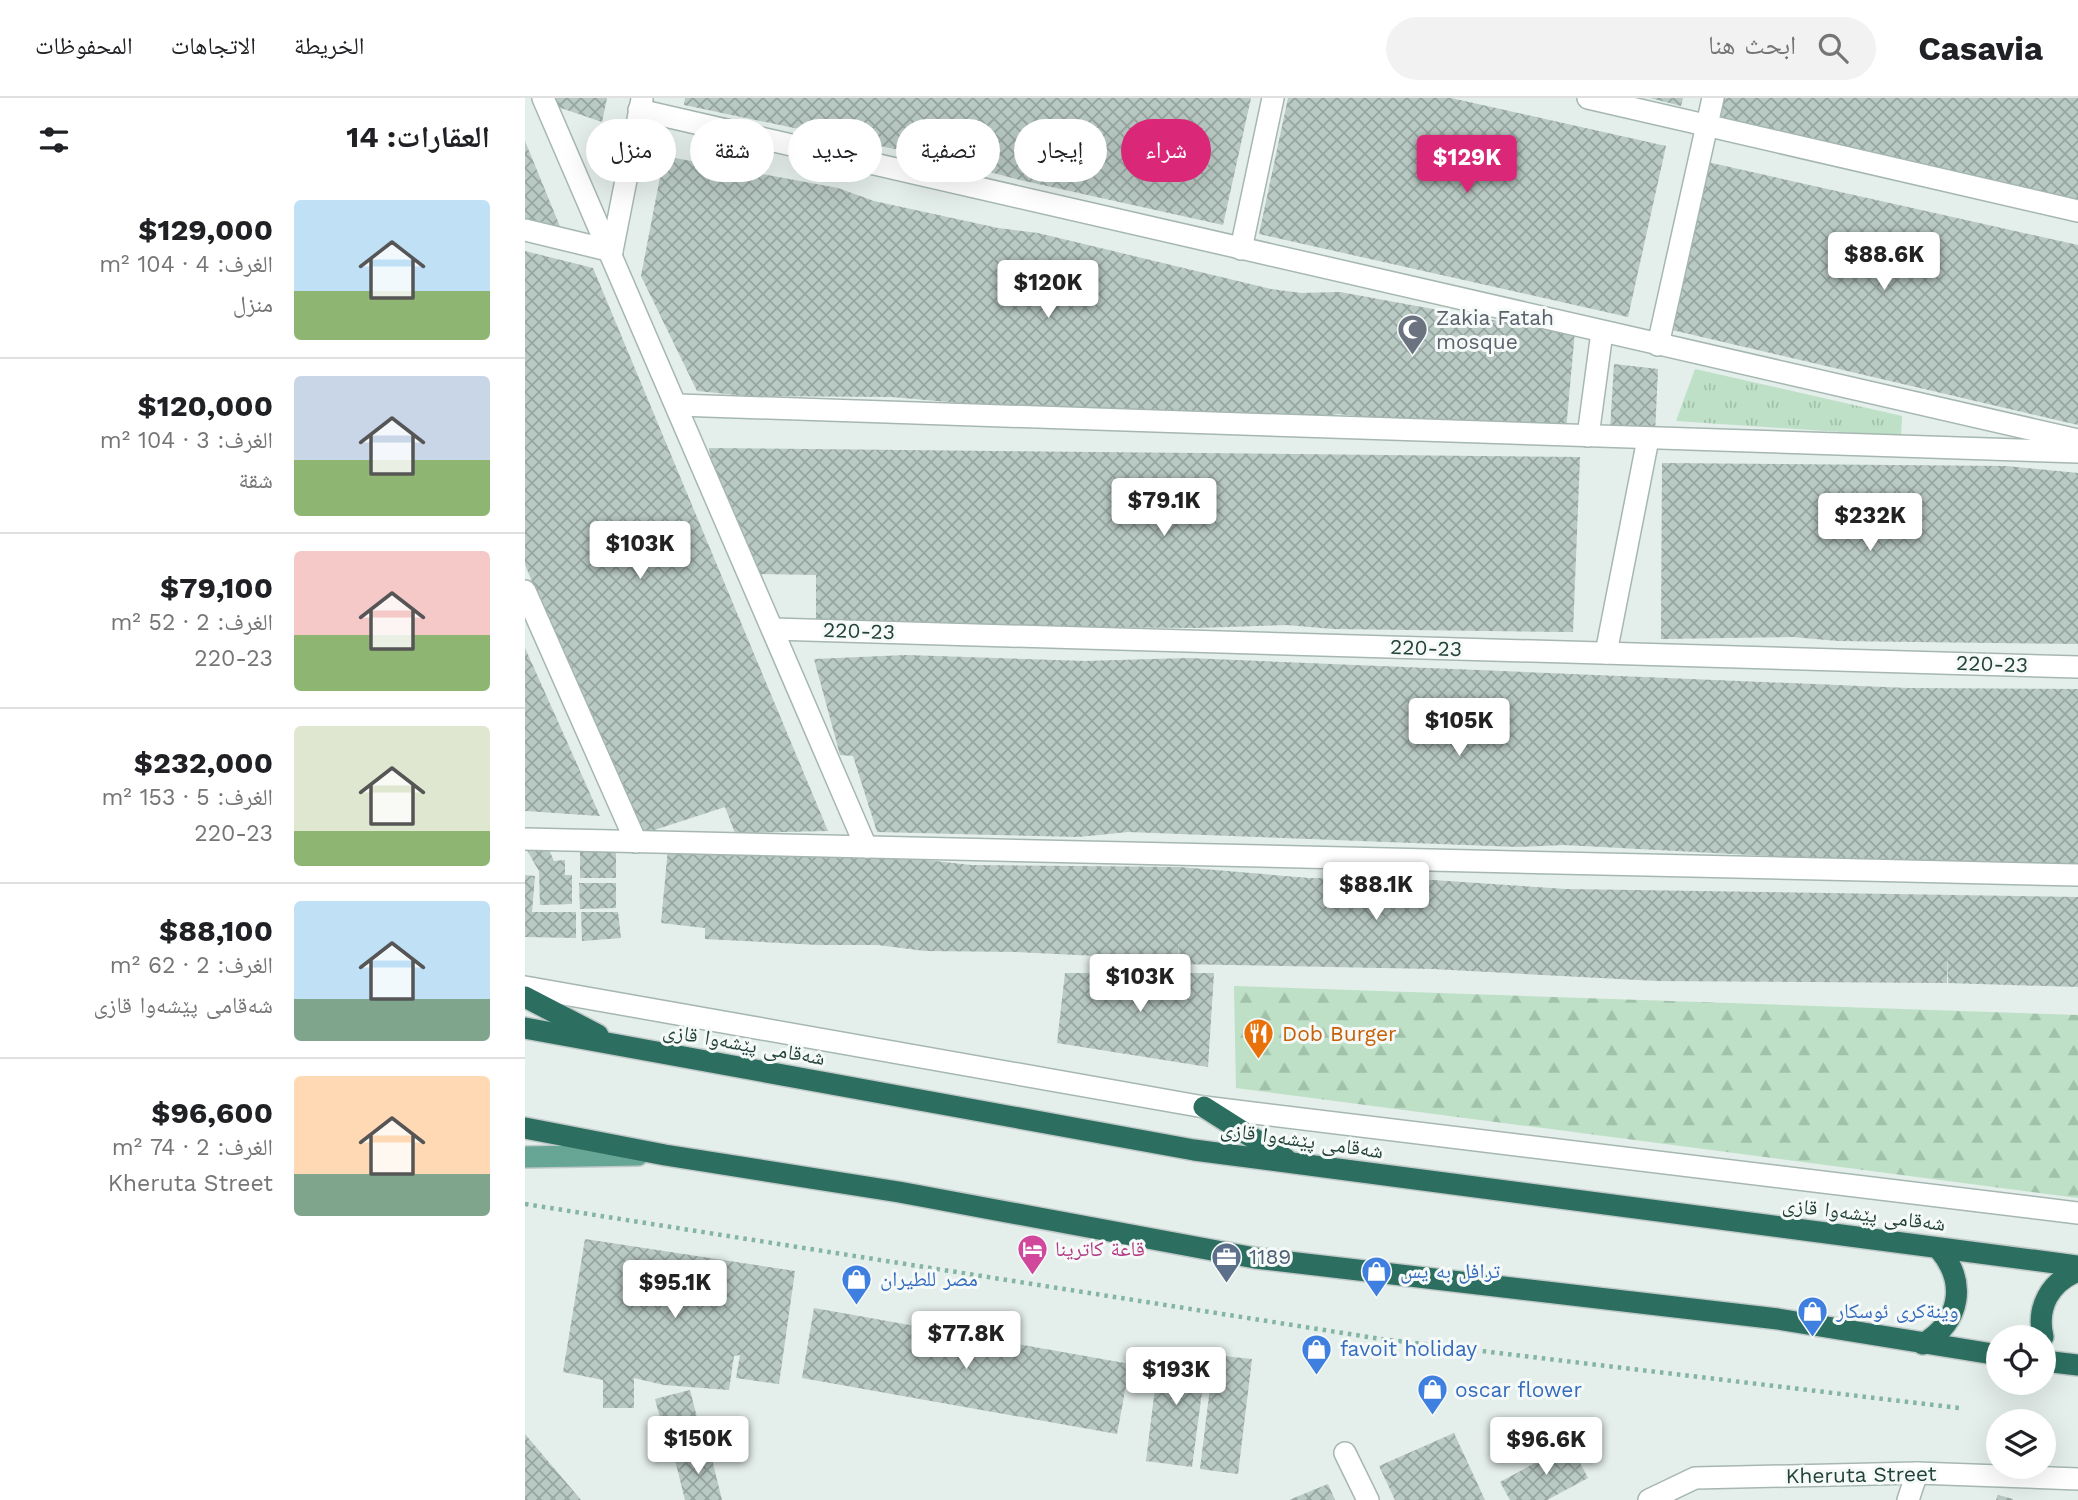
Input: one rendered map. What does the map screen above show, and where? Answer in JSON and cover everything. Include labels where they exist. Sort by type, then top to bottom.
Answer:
[{"type":"highway","points":[[525,997],[621,1048]]},
{"type":"highway","name":"شەقامی پێشەوا قازی","points":[[525,1028],[621,1048],[1194,1150],[2078,1268]]},
{"type":"highway","points":[[1203,1107],[1294,1164]]},
{"type":"highway","points":[[525,1128],[899,1192],[1255,1258],[1778,1319],[1986,1353]]},
{"type":"highway","points":[[1923,1344],[1946,1326],[1957,1300],[1955,1272],[1939,1249]]},
{"type":"highway","points":[[2042,1325],[2041,1312],[2046,1298],[2063,1277],[2078,1268]]},
{"type":"main road","points":[[525,1157],[665,1154]]},
{"type":"street","points":[[543,98],[678,405],[866,847]]},
{"type":"street","points":[[1241,249],[1273,98]]},
{"type":"street","points":[[1588,98],[2078,211]]},
{"type":"street","points":[[1658,345],[1713,98]]},
{"type":"street","points":[[611,251],[641,104],[1241,249],[2078,439]]},
{"type":"street","points":[[525,230],[611,251]]},
{"type":"street","points":[[1588,436],[1601,332]]},
{"type":"street","points":[[678,405],[2078,452]]},
{"type":"street","points":[[1606,653],[1649,439]]},
{"type":"street","points":[[525,591],[636,842]]},
{"type":"street","name":"220-23","points":[[773,629],[2078,667]]},
{"type":"street","points":[[525,839],[2078,875]]},
{"type":"street","points":[[525,987],[1203,1107],[2078,1213]]},
{"type":"street","points":[[1345,1453],[1367,1500]]},
{"type":"street","points":[[1908,1500],[1917,1473]]},
{"type":"street","name":"Kheruta Street","points":[[1649,1500],[1695,1478],[1917,1473],[2078,1479]]},
{"type":"street","points":[[1688,1500],[1695,1478]]},
{"type":"path","points":[[525,1204],[1381,1339],[1959,1408]]},
{"type":"green space","points":[[1695,369],[1902,416],[1901,436],[1676,421]]},
{"type":"green space","points":[[1234,986],[2078,1015],[2078,1198],[1236,1088]]},
{"type":"building","points":[[549,98],[607,98],[603,119],[593,119],[552,105]]},
{"type":"building","points":[[685,98],[1251,98],[1223,225],[1029,182],[1107,182],[1107,119],[1014,119],[1014,178],[1000,175],[1000,119],[896,119],[896,149],[882,146],[882,119],[788,119],[788,127],[774,124],[774,119],[751,119],[684,105]]},
{"type":"building","points":[[1288,98],[1451,98],[1666,146],[1628,317],[1259,234]]},
{"type":"building","points":[[1650,98],[1683,98],[1681,106]]},
{"type":"building","points":[[1723,98],[2078,98],[2078,201],[1718,120]]},
{"type":"building","points":[[525,141],[561,229],[525,222]]},
{"type":"building","points":[[676,158],[690,161],[690,182],[774,182],[774,176],[788,179],[788,182],[838,188],[874,201],[998,228],[1038,233],[1271,289],[1301,293],[1340,292],[1504,322],[1575,331],[1566,430],[1441,425],[1338,414],[1303,420],[1016,408],[892,397],[747,396],[697,391],[641,276],[659,182],[676,182]]},
{"type":"building","points":[[1707,162],[2078,245],[2078,425],[1672,330]]},
{"type":"building","points":[[525,251],[593,268],[828,831],[735,833],[725,807],[642,834],[525,565]]},
{"type":"building","points":[[1614,364],[1658,369],[1655,433],[1610,430]]},
{"type":"building","points":[[709,448],[1580,457],[1573,632],[1333,629],[1287,625],[1197,628],[906,626],[816,622],[816,575],[756,574],[740,527],[717,490]]},
{"type":"building","points":[[1662,463],[2006,466],[2078,473],[2078,644],[1838,641],[1793,637],[1661,639]]},
{"type":"building","points":[[525,648],[564,735],[600,816],[525,811]]},
{"type":"building","points":[[906,655],[1085,661],[1188,658],[1908,688],[2078,689],[2078,865],[1862,861],[1564,845],[1518,847],[1128,832],[1078,837],[877,832],[853,756],[840,755],[814,659]]},
{"type":"building","points":[[525,847],[549,850],[554,861],[565,860],[565,875],[572,875],[572,904],[540,905],[539,871]]},
{"type":"building","points":[[668,848],[708,854],[926,860],[971,865],[1179,867],[1309,878],[1433,880],[1566,889],[2078,897],[2078,987],[1948,983],[1948,950],[1947,983],[1657,981],[1433,969],[1178,964],[1179,942],[1177,964],[1138,958],[925,951],[878,945],[705,939],[705,928],[661,923]]},
{"type":"building","points":[[580,852],[616,852],[616,878],[580,878]]},
{"type":"building","points":[[525,875],[535,876],[532,912],[576,912],[576,938],[525,937]]},
{"type":"building","points":[[579,883],[616,883],[616,908],[580,909]]},
{"type":"building","points":[[581,912],[618,912],[621,938],[582,941]]},
{"type":"building","points":[[1065,973],[1214,973],[1208,1067],[1057,1043]]},
{"type":"building","points":[[585,1239],[795,1271],[779,1384],[736,1378],[740,1355],[734,1356],[729,1390],[664,1385],[634,1378],[634,1408],[603,1408],[603,1380],[563,1372]]},
{"type":"building","points":[[814,1308],[1130,1364],[1117,1434],[802,1378]]},
{"type":"building","points":[[1160,1348],[1207,1354],[1192,1467],[1146,1461]]},
{"type":"building","points":[[1214,1355],[1252,1359],[1238,1474],[1200,1469]]},
{"type":"building","points":[[690,1390],[700,1429],[665,1437],[655,1399]]},
{"type":"building","points":[[1454,1433],[1485,1500],[1395,1500],[1379,1466]]},
{"type":"building","points":[[525,1434],[581,1500],[525,1500]]},
{"type":"building","points":[[1570,1444],[1588,1478],[1547,1500],[1510,1500],[1500,1482]]},
{"type":"building","points":[[709,1447],[722,1500],[685,1500],[674,1456]]},
{"type":"building","points":[[1328,1484],[1335,1500],[1289,1500]]},
{"type":"building","points":[[1998,1495],[2013,1499],[2013,1500],[1996,1500]]},
{"type":"place","name":"Zakia Fatah mosque","points":[[1413,357]]},
{"type":"place","name":"Dob Burger","points":[[1259,1061]]},
{"type":"place","name":"قاعة كاترينا","points":[[1032,1276]]},
{"type":"place","name":"1189","points":[[1226,1284]]},
{"type":"place","name":"ترافل به يس","points":[[1377,1298]]},
{"type":"place","name":"مصر للطیران","points":[[857,1306]]},
{"type":"place","name":"وينةكرى ئوسكار","points":[[1813,1338]]},
{"type":"place","name":"favoit holiday","points":[[1317,1376]]},
{"type":"place","name":"oscar flower","points":[[1432,1417]]}]
